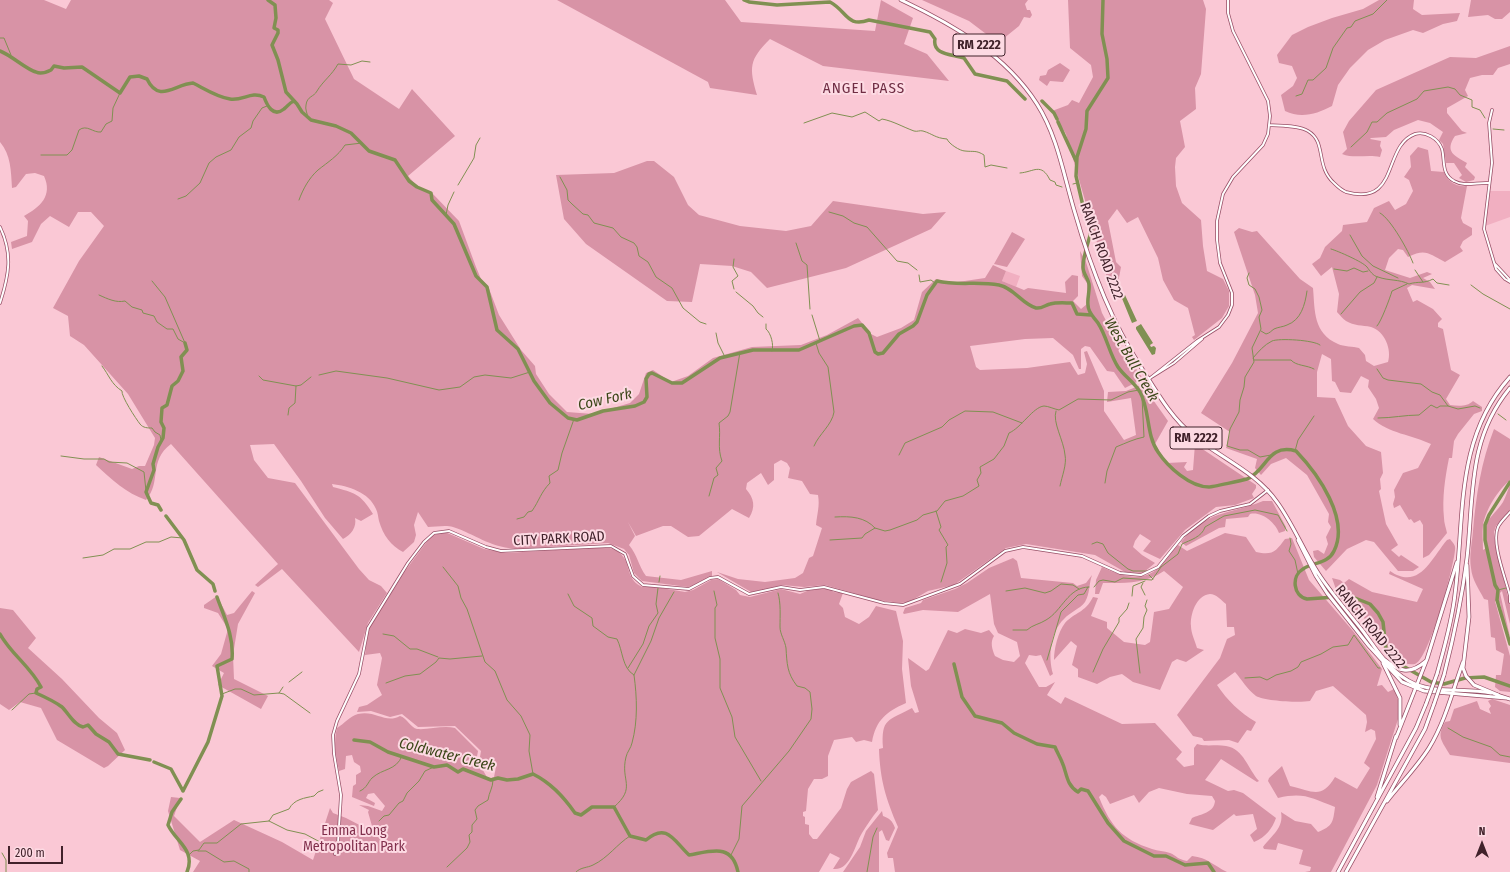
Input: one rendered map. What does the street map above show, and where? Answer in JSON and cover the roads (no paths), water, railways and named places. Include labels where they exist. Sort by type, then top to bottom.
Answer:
[{"type":"main road","name":"RANCH ROAD 2222","points":[[901,0],[956,28],[979,45],[1015,76],[1028,91],[1046,121],[1055,142],[1089,257],[1115,321],[1149,379],[1172,414],[1183,426],[1203,443],[1246,471],[1268,490],[1281,507],[1307,558],[1318,577],[1322,578],[1329,592]]},
{"type":"main road","points":[[1338,872],[1416,728],[1437,674],[1452,612],[1460,545],[1464,490],[1469,458],[1477,429],[1492,400],[1510,377]]},
{"type":"main road","points":[[1346,872],[1425,729],[1444,675],[1455,635],[1467,557],[1475,460],[1483,434],[1495,409],[1510,388]]},
{"type":"main road","points":[[1464,490],[1472,491]]},
{"type":"main road","points":[[1374,806],[1396,738],[1427,659],[1454,574],[1460,545]]},
{"type":"main road","points":[[1382,807],[1415,769],[1429,747],[1459,674],[1463,662],[1469,618],[1467,557]]},
{"type":"main road","name":"RANCH ROAD 2222","points":[[1315,572],[1340,606],[1402,682],[1416,689],[1508,698]]},
{"type":"main road","points":[[1384,661],[1396,669],[1404,670],[1415,668],[1427,659]]},
{"type":"main road","points":[[1384,661],[1399,675],[1428,688],[1454,687],[1477,690],[1508,698]]},
{"type":"main road","points":[[1384,661],[1400,698],[1401,717],[1396,738]]},
{"type":"main road","points":[[1463,662],[1464,672],[1470,682],[1498,695]]},
{"type":"street","points":[[1149,379],[1155,377],[1174,364],[1205,336],[1222,324],[1232,305],[1231,289],[1222,268],[1217,247],[1217,221],[1223,194],[1228,183],[1263,145],[1269,125],[1268,101],[1233,31],[1228,13],[1228,0]]},
{"type":"street","points":[[1492,110],[1489,123],[1492,157],[1484,229],[1499,273],[1510,281]]},
{"type":"street","points":[[1269,125],[1300,128],[1311,133],[1319,144],[1325,174],[1339,188],[1347,192],[1368,193],[1380,187],[1386,180],[1403,143],[1408,138],[1419,133],[1429,135],[1438,142],[1442,150],[1444,169],[1453,181],[1462,184],[1478,182],[1490,183]]},
{"type":"street","points":[[0,227],[6,242],[9,266],[8,278],[0,302]]},
{"type":"street","name":"CITY PARK ROAD","points":[[335,854],[338,843],[341,795],[333,747],[336,726],[359,674],[368,628],[408,564],[424,542],[434,533],[449,531],[486,548],[501,551],[611,546],[625,554],[633,576],[637,581],[645,585],[689,589],[710,578],[718,577],[749,594],[781,587],[800,590],[824,587],[884,603],[903,605],[960,584],[1005,551],[1020,547],[1082,556],[1124,574],[1137,576],[1146,574],[1158,567],[1190,529],[1209,516],[1220,511],[1250,504],[1268,490]]},
{"type":"street","points":[[1510,512],[1499,525],[1496,533],[1510,601]]},
{"type":"waterway","name":"Cow Fork","points":[[268,0],[275,5],[276,18],[274,28],[278,30],[278,33],[272,45],[278,60],[286,92],[302,112],[311,120],[336,126],[351,133],[369,151],[395,160],[409,181],[417,187],[431,193],[432,200],[454,224],[476,276],[487,287],[497,330],[518,349],[534,381],[550,403],[568,418],[577,420],[603,411],[635,406],[644,402],[647,397],[646,379],[649,374],[652,373],[672,383],[682,383],[720,358],[753,350],[799,350],[854,326],[862,325],[869,333],[875,352],[878,354],[883,353],[899,334],[917,322],[927,295],[937,281],[999,285],[1009,289],[1026,303],[1036,308],[1055,303],[1072,303],[1077,314],[1091,315]]},
{"type":"waterway","points":[[744,0],[749,2],[777,5],[830,2],[851,20],[856,22],[869,20],[930,32],[935,39],[937,48],[940,51],[964,58],[975,74],[1007,81],[1025,99]]},
{"type":"waterway","name":"West Bull Creek","points":[[1103,0],[1102,34],[1107,59],[1108,78],[1087,111],[1086,129],[1077,157],[1076,176],[1083,206],[1092,218],[1093,223],[1084,256],[1083,269],[1089,284],[1088,308],[1101,328],[1118,367],[1140,392],[1154,445],[1158,452],[1174,470],[1187,480],[1194,484],[1209,487],[1247,479],[1254,475],[1273,454],[1286,450],[1296,451],[1322,484],[1335,511],[1338,525],[1338,538],[1334,551],[1331,555],[1324,561],[1307,567],[1299,572],[1295,581],[1296,590],[1299,594],[1307,599],[1350,596],[1370,604],[1378,613],[1383,622],[1386,650],[1396,662],[1431,682],[1444,684],[1465,678],[1484,677],[1510,686]]},
{"type":"waterway","points":[[1296,96],[1302,94],[1308,80],[1313,80],[1326,68],[1333,48],[1347,28],[1351,27],[1355,21],[1373,14],[1387,0]]},
{"type":"waterway","points":[[0,38],[4,38],[11,55]]},
{"type":"waterway","points":[[0,51],[32,71],[38,73],[49,71],[54,66],[64,68],[82,67],[120,93],[130,77],[139,76],[147,79],[152,86],[162,92],[193,83],[216,95],[230,99],[239,99],[259,95],[264,97],[271,109],[277,112],[284,109],[294,101]]},
{"type":"waterway","points":[[308,117],[306,108],[309,98],[316,93],[338,64],[351,65],[362,61],[370,62]]},
{"type":"waterway","points":[[1351,147],[1367,132],[1372,122],[1377,122],[1387,113],[1417,99],[1424,91],[1448,87],[1455,89],[1460,95],[1472,100],[1472,107],[1480,110],[1485,118]]},
{"type":"waterway","points":[[41,155],[67,155],[72,150],[79,130],[82,128],[101,132],[106,124],[112,121],[113,108],[120,93]]},
{"type":"waterway","points":[[1042,101],[1054,113],[1057,119]]},
{"type":"waterway","points":[[178,199],[186,196],[200,183],[209,163],[216,157],[231,150],[239,137],[251,128],[253,121],[262,108],[267,106]]},
{"type":"waterway","points":[[804,123],[832,113],[852,117],[865,112],[879,121],[882,119],[886,120],[914,131],[923,131],[937,137],[947,139],[952,145],[960,150],[981,153],[984,155],[985,167],[991,165],[1007,168]]},
{"type":"waterway","points":[[1058,122],[1076,161]]},
{"type":"waterway","points":[[1493,129],[1504,130]]},
{"type":"waterway","points":[[458,185],[474,158],[476,145],[480,138]]},
{"type":"waterway","points":[[299,200],[304,188],[312,177],[318,170],[336,156],[345,145],[362,143]]},
{"type":"waterway","points":[[1020,173],[1037,169],[1043,171],[1047,174],[1050,180],[1055,182],[1056,185],[1062,187]]},
{"type":"waterway","points":[[560,177],[567,190],[568,200],[583,214],[588,215],[594,223],[613,228],[621,237],[634,243],[637,247],[639,256],[648,262],[656,277],[672,288],[683,308],[700,322],[706,324]]},
{"type":"waterway","name":"West Bull Creek","points":[[1073,184],[1077,183]]},
{"type":"waterway","points":[[446,215],[448,205],[454,192]]},
{"type":"waterway","points":[[829,212],[843,216],[854,223],[867,227],[897,261],[908,263],[917,270]]},
{"type":"waterway","points":[[1380,213],[1389,222],[1404,244],[1413,263]]},
{"type":"waterway","points":[[1350,235],[1362,256],[1373,266],[1398,278]]},
{"type":"waterway","points":[[796,243],[802,261],[807,265],[810,309]]},
{"type":"waterway","points":[[1331,249],[1361,262],[1378,277],[1409,284],[1433,279],[1437,283],[1449,285]]},
{"type":"waterway","points":[[734,259],[733,267],[738,276],[732,281],[734,289]]},
{"type":"waterway","points":[[1334,269],[1347,271],[1354,268],[1363,272],[1368,271]]},
{"type":"waterway","points":[[1415,270],[1423,282]]},
{"type":"waterway","points":[[1249,273],[1247,278],[1249,285],[1255,289],[1259,297],[1262,310],[1259,317],[1261,329],[1252,348],[1254,362],[1245,377],[1239,412],[1230,429],[1227,446],[1240,450],[1248,450],[1260,457],[1271,455]]},
{"type":"waterway","points":[[919,275],[920,282],[931,280],[935,283]]},
{"type":"waterway","points":[[1341,314],[1360,292],[1374,283],[1377,277]]},
{"type":"waterway","points":[[152,281],[165,297],[185,343]]},
{"type":"waterway","points":[[1377,326],[1392,291],[1407,284]]},
{"type":"waterway","points":[[1471,285],[1483,294],[1510,309]]},
{"type":"waterway","points":[[1261,331],[1267,334],[1274,329],[1292,323],[1296,320],[1302,311],[1307,291]]},
{"type":"waterway","points":[[736,292],[753,306],[763,317]]},
{"type":"waterway","points":[[99,295],[115,301],[125,301],[132,307],[142,310],[143,313],[154,316],[157,322],[167,329],[173,329],[178,339],[185,343]]},
{"type":"waterway","points":[[812,315],[820,341]]},
{"type":"waterway","points":[[766,324],[766,329],[772,339],[772,351]]},
{"type":"waterway","points":[[716,333],[718,343],[725,357]]},
{"type":"waterway","points":[[1253,358],[1266,344],[1276,340],[1304,341],[1317,343],[1320,345]]},
{"type":"waterway","points":[[161,510],[158,505],[151,503],[146,492],[154,470],[153,464],[158,447],[163,438],[164,428],[161,422],[162,408],[167,405],[172,386],[178,381],[183,371],[181,357],[187,350],[185,343]]},
{"type":"waterway","points":[[814,446],[831,421],[834,412],[828,367],[819,353],[816,343]]},
{"type":"waterway","points":[[709,496],[714,478],[718,475],[716,468],[722,461],[720,451],[719,423],[728,416],[730,412],[740,352]]},
{"type":"waterway","points":[[1254,360],[1291,360],[1314,369]]},
{"type":"waterway","points":[[102,366],[113,382],[122,391],[126,402],[140,424],[144,427],[152,428],[160,435],[161,440]]},
{"type":"waterway","points":[[1377,369],[1383,378],[1388,380],[1421,384],[1432,392],[1440,395],[1448,406],[1458,409],[1475,406],[1480,408]]},
{"type":"waterway","points":[[319,375],[336,371],[387,378],[439,390],[460,387],[474,377],[485,375],[511,378],[530,372]]},
{"type":"waterway","points":[[259,376],[263,380],[296,386],[301,385],[311,377]]},
{"type":"waterway","points":[[288,415],[289,408],[295,403],[296,386]]},
{"type":"waterway","points":[[830,540],[862,538],[865,534],[875,528],[885,531],[890,530],[917,520],[923,515],[937,511],[945,501],[963,496],[979,486],[977,480],[981,473],[980,467],[994,459],[1004,446],[1009,433],[1040,407],[1046,406],[1059,410],[1078,399],[1111,400],[1128,392],[1139,390]]},
{"type":"waterway","points":[[1105,483],[1107,471],[1116,447],[1144,437],[1142,397]]},
{"type":"waterway","points":[[1378,418],[1419,415],[1431,405],[1437,408],[1440,406],[1448,406]]},
{"type":"waterway","points":[[899,455],[905,443],[942,427],[949,420],[965,411],[993,412],[1022,423]]},
{"type":"waterway","points":[[1056,411],[1056,421],[1065,459],[1065,466],[1060,486]]},
{"type":"waterway","points":[[1498,414],[1506,420]]},
{"type":"waterway","points":[[1295,451],[1298,440],[1314,416]]},
{"type":"waterway","points":[[517,519],[524,517],[528,512],[532,511],[544,490],[550,483],[549,476],[558,470],[562,453],[574,419]]},
{"type":"waterway","points":[[61,456],[84,459],[104,459],[109,462],[127,463],[144,472],[146,491]]},
{"type":"waterway","points":[[1510,482],[1489,515],[1485,525],[1485,540],[1495,585],[1498,590],[1497,600],[1510,644]]},
{"type":"waterway","points":[[1094,587],[1099,581],[1103,580],[1115,582],[1123,578],[1152,580],[1161,567],[1178,554],[1182,544],[1199,536],[1205,527],[1224,516],[1255,510],[1278,515],[1287,531]]},
{"type":"waterway","points":[[936,511],[941,527],[939,530],[948,545],[946,547],[947,563],[941,582]]},
{"type":"waterway","points":[[166,516],[184,540],[197,570],[213,584],[215,591]]},
{"type":"waterway","points":[[835,517],[862,519],[875,528]]},
{"type":"waterway","points":[[83,558],[103,555],[114,549],[130,549],[146,542],[159,542],[171,537],[183,538]]},
{"type":"waterway","points":[[1290,538],[1291,544],[1289,551],[1295,560],[1298,574]]},
{"type":"waterway","points":[[1092,544],[1097,542],[1103,544],[1108,553],[1128,569],[1133,571],[1147,571]]},
{"type":"waterway","points":[[443,567],[458,586],[485,662],[495,671],[507,700],[521,716],[530,735],[529,751],[533,774]]},
{"type":"waterway","points":[[1149,575],[1153,579]]},
{"type":"waterway","points":[[659,582],[660,576]]},
{"type":"waterway","points":[[1132,596],[1133,586],[1145,581]]},
{"type":"waterway","points":[[1143,583],[1141,587],[1145,595]]},
{"type":"waterway","points":[[1006,591],[1025,588],[1045,593],[1061,584],[1073,585],[1079,589]]},
{"type":"waterway","points":[[1047,660],[1061,612],[1078,595],[1084,594],[1088,587]]},
{"type":"waterway","points":[[1013,630],[1027,630],[1044,621],[1052,616],[1070,595],[1082,588],[1089,587]]},
{"type":"waterway","points":[[628,668],[643,644],[649,626],[658,613],[656,604],[658,588]]},
{"type":"waterway","points":[[1498,590],[1506,588]]},
{"type":"waterway","points":[[714,591],[717,605],[715,608],[715,638],[720,659],[720,688],[732,717],[735,737],[761,781]]},
{"type":"waterway","points":[[634,675],[651,641],[659,618],[674,592]]},
{"type":"waterway","points":[[731,855],[739,839],[742,806],[789,751],[811,719],[812,709],[810,692],[805,688],[797,686],[791,677],[788,668],[786,648],[780,630],[780,605],[778,593]]},
{"type":"waterway","points":[[568,594],[574,606],[592,618],[593,626],[608,637],[617,639],[625,664],[634,675],[636,718],[634,735],[625,765],[626,789],[625,794],[614,807]]},
{"type":"waterway","points":[[183,791],[208,742],[222,696],[217,666],[232,659],[230,635],[217,597]]},
{"type":"waterway","points":[[1140,673],[1136,639],[1143,628],[1144,617],[1147,610],[1145,606],[1147,600]]},
{"type":"waterway","points":[[1093,672],[1103,649],[1119,622],[1119,618],[1127,609],[1129,603]]},
{"type":"waterway","points":[[0,634],[4,641],[37,680],[41,687],[37,689],[36,693],[62,707],[74,722],[80,726],[83,727],[88,725],[96,734],[109,742],[118,754],[150,760]]},
{"type":"waterway","points":[[383,634],[394,636],[410,649],[417,649],[438,657]]},
{"type":"waterway","points":[[1245,678],[1260,677],[1267,680],[1276,675],[1291,671],[1298,667],[1301,662],[1321,654],[1333,647],[1348,645],[1354,635],[1378,668],[1380,668]]},
{"type":"waterway","points":[[386,683],[405,676],[420,674],[439,658],[450,659],[482,656]]},
{"type":"waterway","points":[[954,664],[962,697],[975,716],[1002,723],[1014,733],[1037,744],[1055,747],[1071,786],[1078,792],[1081,789],[1088,791],[1108,823],[1124,841],[1154,856],[1166,856],[1185,865],[1208,863],[1214,872]]},
{"type":"waterway","points":[[289,682],[302,672]]},
{"type":"waterway","points":[[279,693],[283,687]]},
{"type":"waterway","points":[[222,694],[235,689],[241,689],[254,695],[284,694],[310,713]]},
{"type":"waterway","points":[[12,710],[29,694],[36,693]]},
{"type":"waterway","points":[[1448,728],[1463,737],[1491,747],[1500,755],[1510,757]]},
{"type":"waterway","name":"Coldwater Creek","points":[[354,740],[370,742],[388,752],[434,767],[447,765],[458,772],[463,769],[491,780],[498,778],[507,780],[518,779],[533,774],[556,790],[575,813],[581,815],[592,807],[614,807],[630,836],[646,840],[653,835],[665,833],[674,839],[689,855],[720,851],[731,857],[738,872]]},
{"type":"waterway","points":[[360,791],[376,775],[393,767],[402,756]]},
{"type":"waterway","points":[[154,762],[171,769],[183,791]]},
{"type":"waterway","points":[[379,821],[384,816],[389,815],[399,803],[403,801],[407,793],[419,781],[425,771],[434,767]]},
{"type":"waterway","points":[[447,867],[467,848],[470,842],[469,835],[472,832],[472,825],[477,819],[475,810],[478,806],[488,800],[493,780]]},
{"type":"waterway","points":[[188,856],[193,851],[199,850],[204,843],[217,843],[241,824],[269,821],[273,815],[289,809],[297,801],[314,796],[323,790]]},
{"type":"waterway","points":[[181,799],[172,812],[168,825],[187,852],[189,858],[187,872]]},
{"type":"waterway","points":[[269,821],[287,830],[305,834],[322,843]]},
{"type":"waterway","points":[[867,872],[873,837],[877,828]]},
{"type":"waterway","points":[[576,872],[598,862],[630,836]]},
{"type":"waterway","points":[[198,851],[206,851],[224,862],[234,861],[249,869],[249,872]]},
{"type":"waterway","points":[[2,853],[6,860],[6,872]]},
{"type":"district","name":"ANGEL PASS","points":[[864,89]]},
{"type":"park label","name":"Emma Long Metropolitan Park","points":[[354,840]]}]
